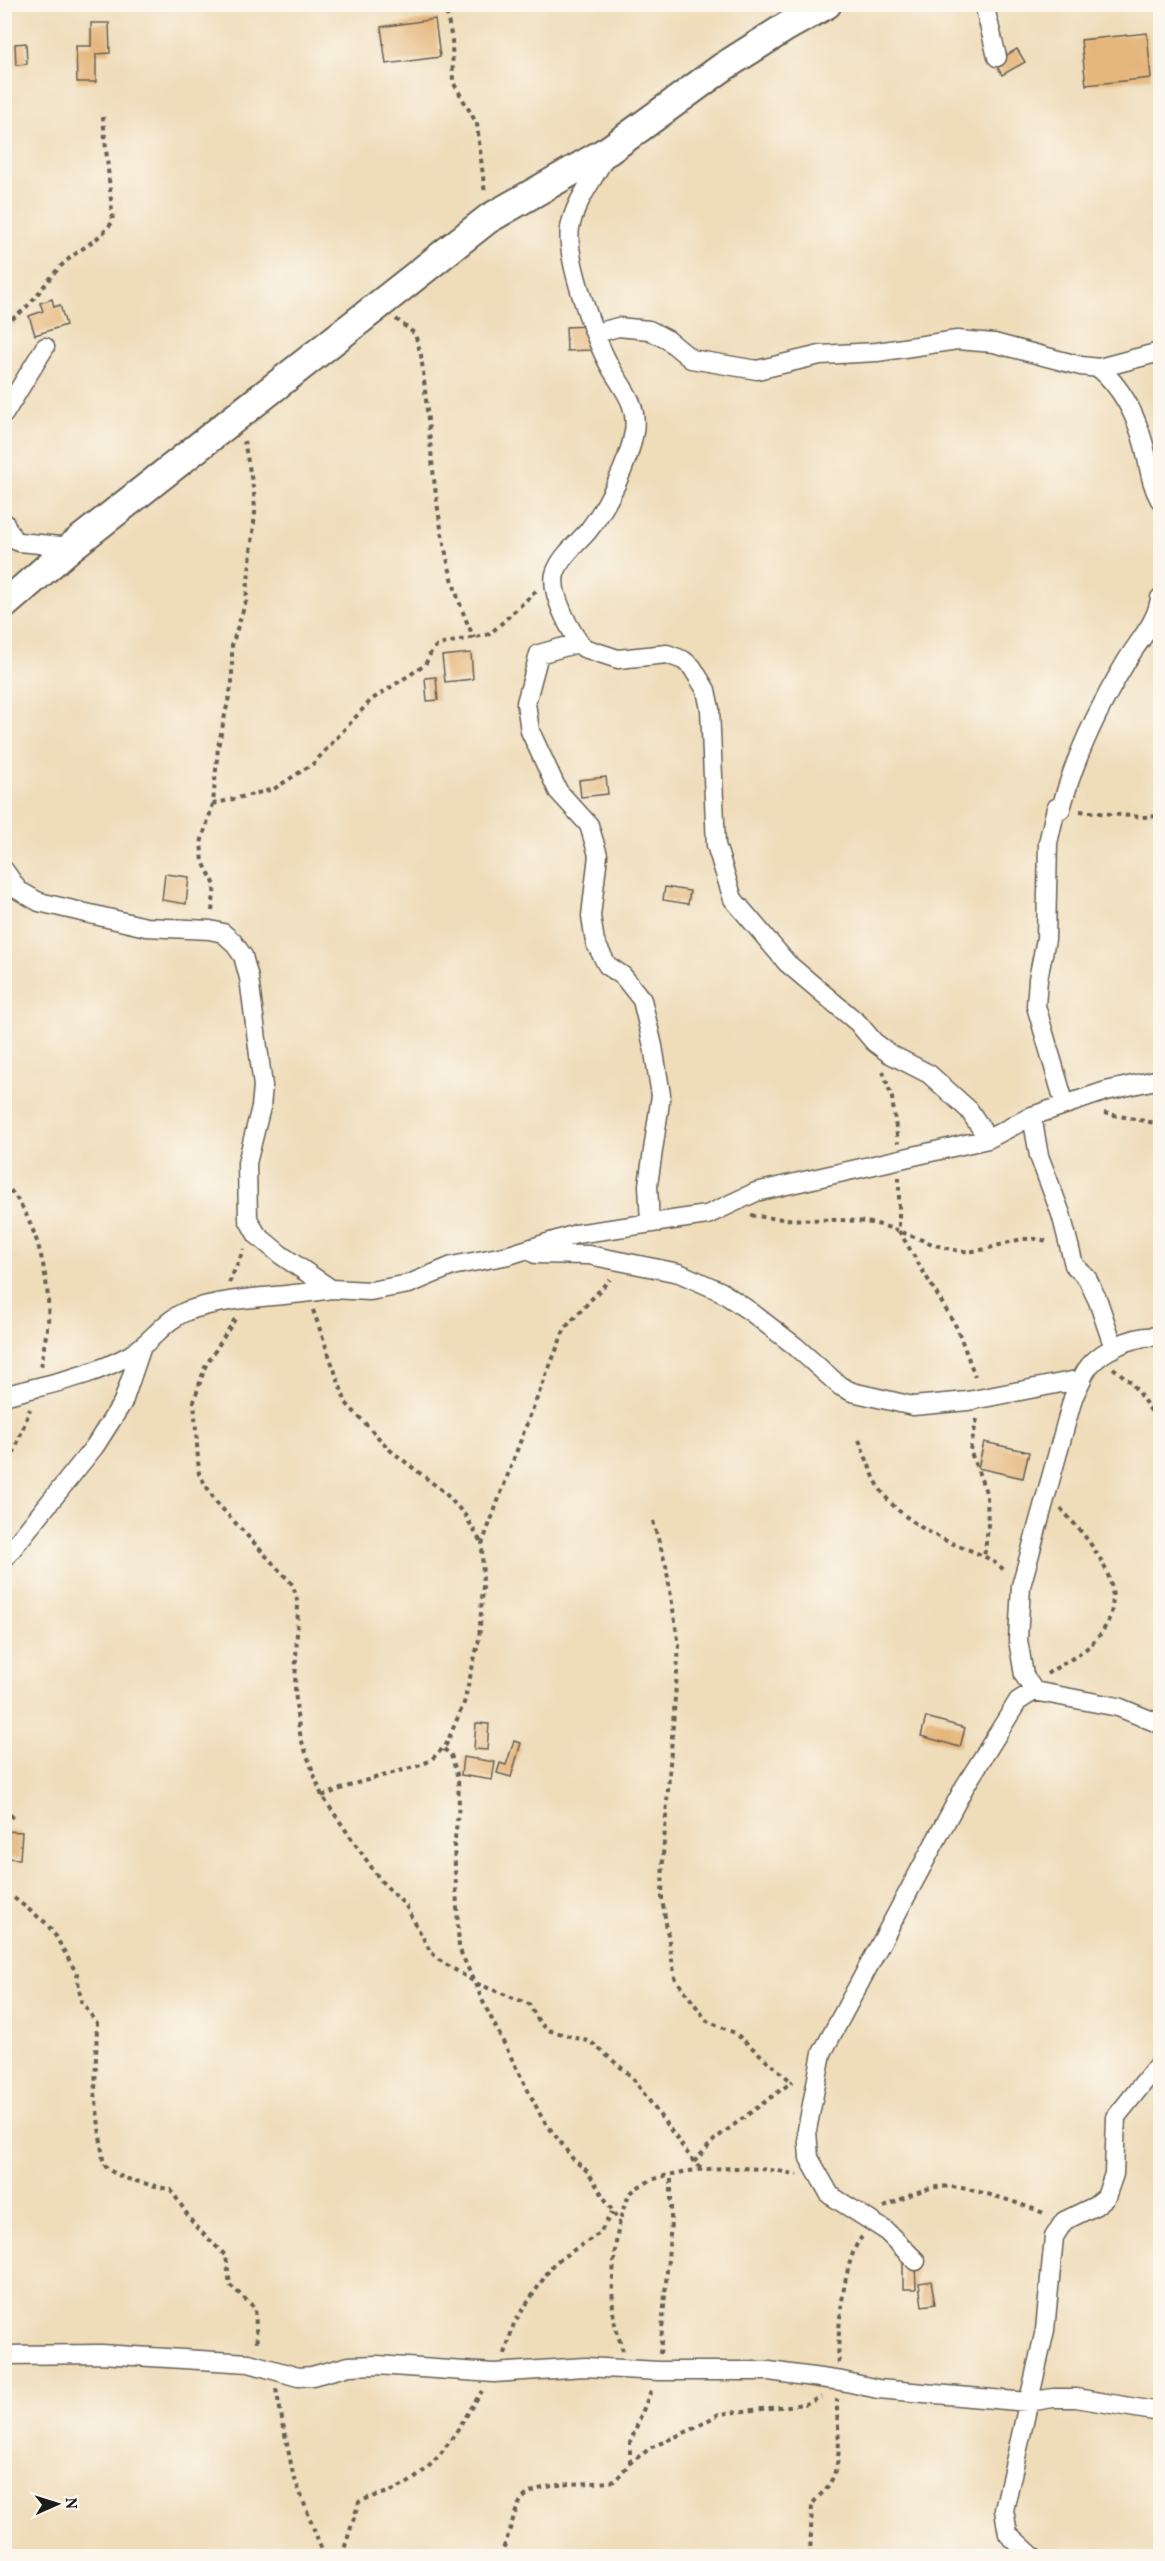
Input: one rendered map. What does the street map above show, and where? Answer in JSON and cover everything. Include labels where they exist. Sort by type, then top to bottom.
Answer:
[{"type":"highway","points":[[4,605],[71,547],[488,219],[609,150],[723,68],[826,4]]},
{"type":"street","points":[[984,4],[997,57]]},
{"type":"street","points":[[584,648],[559,604],[555,575],[568,553],[590,529],[626,458],[634,434],[633,403],[612,370],[582,302],[569,233],[577,205],[609,150]]},
{"type":"street","points":[[597,333],[618,327],[650,330],[668,340],[691,359],[757,370],[820,355],[878,352],[957,340],[977,340],[1081,366],[1099,368],[1161,352]]},
{"type":"street","points":[[4,414],[45,347]]},
{"type":"street","points":[[1099,368],[1118,386],[1136,420],[1153,483],[1161,500]]},
{"type":"street","points":[[4,522],[14,539],[20,542],[71,547]]},
{"type":"street","points":[[1070,1103],[1036,1006],[1038,979],[1046,939],[1048,843],[1056,808],[1061,809],[1069,777],[1114,683],[1152,623],[1161,598]]},
{"type":"street","points":[[650,1223],[648,1185],[662,1095],[648,1022],[642,1000],[635,988],[607,965],[599,954],[592,930],[598,855],[594,841],[589,825],[558,791],[530,731],[527,716],[526,703],[539,654],[578,643],[584,648],[618,659],[667,654],[683,660],[701,679],[706,690],[712,726],[712,797],[716,844],[733,899],[787,963],[858,1023],[874,1042],[890,1054],[929,1074],[969,1110],[988,1139]]},
{"type":"street","points":[[4,870],[18,890],[39,902],[146,927],[210,930],[223,933],[233,942],[243,956],[249,978],[263,1086],[261,1107],[247,1163],[248,1220],[257,1235],[303,1272],[331,1289]]},
{"type":"street","points":[[4,1396],[37,1386],[58,1383],[110,1366],[141,1349],[173,1318],[188,1311],[217,1304],[331,1289],[370,1291],[409,1284],[452,1266],[509,1254],[576,1234],[707,1215],[756,1192],[988,1139],[1032,1116],[1106,1091],[1161,1079]]},
{"type":"street","points":[[1032,1116],[1039,1156],[1061,1214],[1074,1265],[1090,1286],[1114,1348]]},
{"type":"street","points":[[509,1254],[564,1253],[626,1261],[679,1273],[720,1292],[795,1346],[829,1379],[852,1392],[913,1406],[968,1401],[1084,1374]]},
{"type":"street","points":[[1032,1689],[1022,1666],[1018,1640],[1021,1586],[1047,1500],[1073,1398],[1084,1374],[1114,1348],[1161,1337]]},
{"type":"street","points":[[4,1559],[95,1446],[123,1402],[141,1349]]},
{"type":"street","points":[[1032,1689],[1118,1707],[1161,1724]]},
{"type":"street","points":[[916,2261],[885,2230],[830,2195],[809,2158],[807,2130],[822,2053],[965,1786],[1018,1701],[1032,1689]]},
{"type":"street","points":[[1032,2556],[1008,2534],[1005,2510],[1045,2330],[1054,2237],[1064,2221],[1095,2206],[1106,2196],[1114,2174],[1116,2117],[1161,2062]]},
{"type":"street","points":[[4,2355],[101,2354],[259,2366],[298,2377],[312,2376],[349,2366],[376,2364],[494,2373],[585,2367],[659,2371],[769,2371],[878,2389],[1028,2402],[1053,2398],[1076,2398],[1161,2412]]},
{"type":"path","points":[[445,4],[452,40],[453,82],[472,114],[480,136],[488,219]]},
{"type":"path","points":[[4,324],[32,305],[59,268],[98,237],[113,221],[103,117]]},
{"type":"path","points":[[363,317],[391,316],[408,326],[415,334],[421,355],[446,559],[459,608],[474,638]]},
{"type":"path","points":[[210,930],[215,885],[206,870],[201,852],[205,826],[213,804],[218,747],[232,683],[232,645],[246,601],[255,513],[254,492],[238,414]]},
{"type":"path","points":[[213,804],[274,789],[323,756],[356,713],[370,700],[425,665],[433,648],[474,638],[497,629],[555,575]]},
{"type":"path","points":[[1061,809],[1141,817],[1161,816]]},
{"type":"path","points":[[874,1042],[892,1098],[900,1158],[899,1231],[957,1328],[975,1376]]},
{"type":"path","points":[[1070,1103],[1161,1124]]},
{"type":"path","points":[[4,1184],[19,1199],[27,1214],[47,1290],[48,1320],[37,1386],[4,1479]]},
{"type":"path","points":[[742,1213],[806,1221],[867,1222],[962,1251],[981,1251],[1026,1238],[1038,1239],[1058,1247],[1074,1265]]},
{"type":"path","points":[[217,1304],[236,1270],[246,1245],[257,1235]]},
{"type":"path","points":[[322,1796],[421,1765],[444,1749],[464,1703],[476,1659],[483,1586],[482,1544],[565,1328],[626,1261]]},
{"type":"path","points":[[303,1294],[311,1302],[346,1403],[390,1450],[444,1492],[465,1515],[482,1544]]},
{"type":"path","points":[[246,1301],[205,1367],[194,1401],[195,1437],[200,1474],[216,1502],[293,1585],[298,1604],[295,1688],[297,1715],[301,1739],[322,1796],[381,1881],[406,1906],[430,1951],[439,1960],[476,1982],[529,2004],[539,2022],[548,2030],[591,2042],[631,2076],[694,2162],[704,2170]]},
{"type":"path","points":[[1084,1374],[1098,1365],[1122,1373],[1161,1424]]},
{"type":"path","points":[[979,1413],[970,1450],[987,1495],[988,1528],[984,1557]]},
{"type":"path","points":[[859,1440],[874,1477],[894,1506],[936,1536],[999,1565],[1021,1586]]},
{"type":"path","points":[[1032,1689],[1082,1652],[1102,1632],[1114,1602],[1114,1588],[1096,1551],[1058,1506],[1047,1500]]},
{"type":"path","points":[[653,1521],[666,1566],[679,1646],[662,1899],[675,1978],[707,2022],[735,2033],[792,2082]]},
{"type":"path","points":[[444,1749],[452,1755],[458,1778],[459,1804],[454,1846],[458,1939],[467,1967],[542,2118],[573,2159],[588,2172],[620,2223]]},
{"type":"path","points":[[4,1808],[16,1821]]},
{"type":"path","points":[[14,1898],[46,1923],[55,1935],[77,1974],[81,2001],[97,2022],[95,2093],[103,2160],[107,2169],[124,2178],[171,2190],[195,2226],[225,2256],[230,2285],[255,2308],[259,2366],[274,2379],[293,2474],[324,2556]]},
{"type":"path","points":[[694,2162],[715,2139],[792,2082],[822,2053]]},
{"type":"path","points":[[628,2369],[614,2319],[612,2286],[624,2203],[632,2191],[644,2184],[671,2176],[704,2170],[780,2170],[822,2182]]},
{"type":"path","points":[[630,2463],[630,2444],[659,2371],[671,2223],[671,2176]]},
{"type":"path","points":[[864,2216],[920,2192],[937,2187],[951,2187],[1005,2198],[1064,2221]]},
{"type":"path","points":[[342,2556],[359,2502],[393,2490],[428,2469],[439,2458],[494,2373],[505,2353],[514,2323],[554,2263],[600,2233],[612,2211]]},
{"type":"path","points":[[810,2556],[812,2504],[829,2486],[839,2456],[840,2384],[837,2349],[839,2322],[852,2256],[858,2241],[867,2232],[885,2230]]},
{"type":"path","points":[[500,2556],[520,2501],[550,2486],[615,2481],[630,2463],[652,2447],[695,2428],[719,2414],[805,2404],[840,2384]]},
{"type":"building","points":[[435,19],[440,57],[386,64],[381,27]]},
{"type":"building","points":[[91,23],[109,23],[110,53],[96,54],[96,82],[77,82],[76,46],[91,46]]},
{"type":"building","points":[[1147,33],[1151,78],[1086,85],[1081,40]]},
{"type":"building","points":[[26,43],[27,64],[16,65],[15,44]]},
{"type":"building","points":[[1017,49],[1025,62],[1002,75],[995,62]]},
{"type":"building","points":[[52,299],[54,307],[60,305],[66,325],[35,335],[29,316],[43,311],[40,303]]},
{"type":"building","points":[[590,326],[591,350],[567,351],[566,327]]},
{"type":"building","points":[[471,653],[473,679],[445,682],[442,656]]},
{"type":"building","points":[[436,677],[438,700],[427,701],[425,678]]},
{"type":"building","points":[[606,777],[608,794],[581,797],[579,780]]},
{"type":"building","points":[[165,874],[189,877],[186,904],[162,900]]},
{"type":"building","points":[[665,887],[690,891],[688,904],[663,900]]},
{"type":"building","points":[[984,1442],[1029,1452],[1023,1478],[978,1468]]},
{"type":"building","points":[[926,1717],[965,1728],[960,1747],[921,1736]]},
{"type":"building","points":[[476,1723],[489,1724],[487,1750],[474,1749]]},
{"type":"building","points":[[514,1741],[521,1743],[511,1777],[497,1773],[500,1763],[506,1765]]},
{"type":"building","points":[[463,1757],[495,1762],[492,1780],[461,1775]]},
{"type":"building","points":[[4,1831],[22,1832],[20,1859],[4,1858]]},
{"type":"building","points":[[903,2263],[915,2263],[916,2289],[903,2289]]},
{"type":"building","points":[[931,2281],[935,2304],[922,2306],[919,2283]]}]
